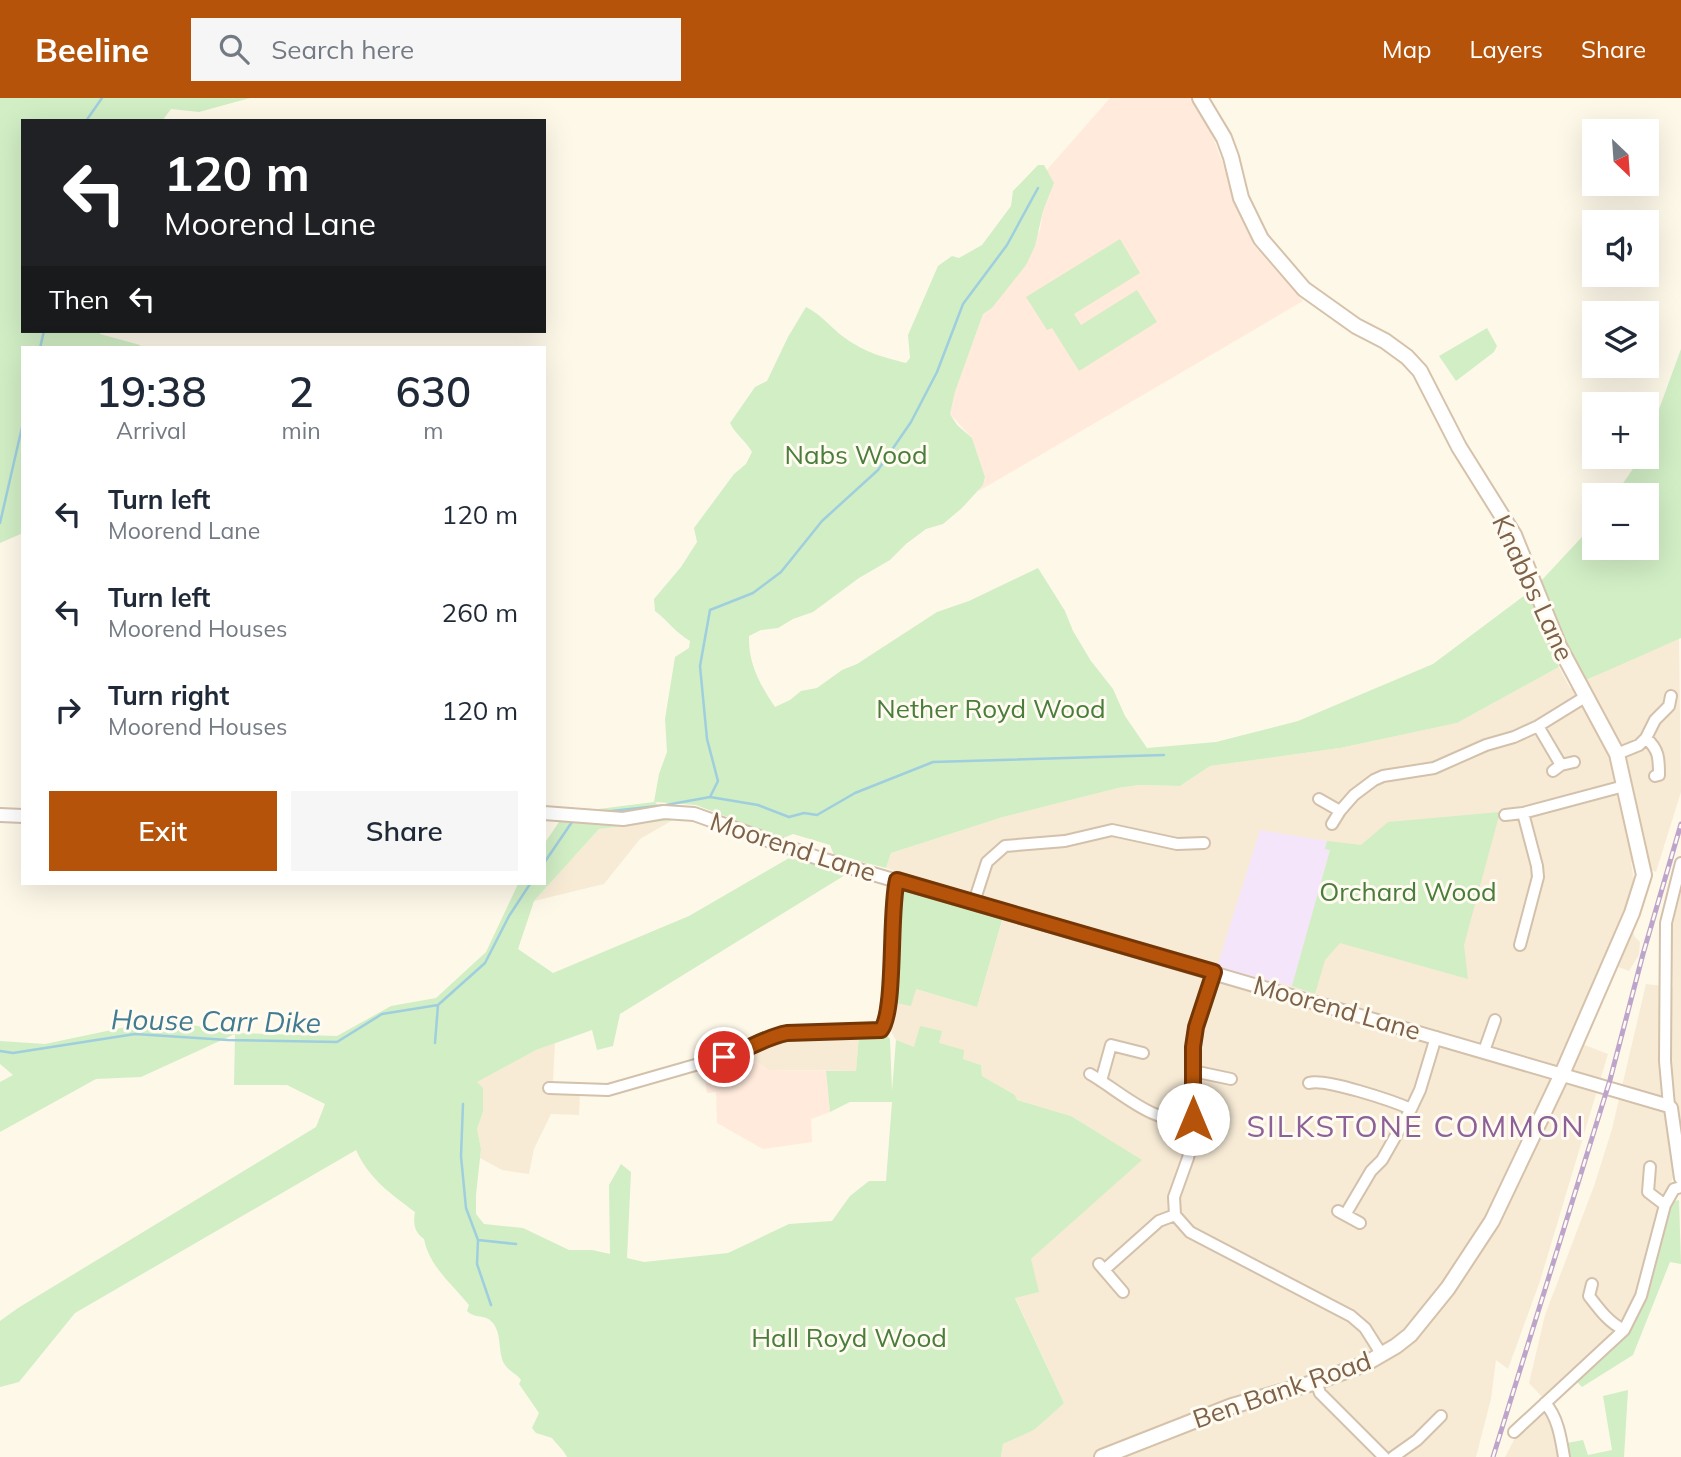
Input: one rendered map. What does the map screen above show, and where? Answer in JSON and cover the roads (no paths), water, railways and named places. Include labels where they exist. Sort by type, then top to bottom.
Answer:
[{"type":"main road","name":"Knabbs Lane","points":[[1200,98],[1224,138],[1241,198],[1250,219],[1273,254],[1313,296],[1356,327],[1385,341],[1407,357],[1420,371],[1459,447],[1514,535],[1559,646],[1617,754],[1644,868],[1643,882],[1562,1074]]},
{"type":"main road","name":"Ben Bank Road","points":[[1102,1457],[1232,1406],[1316,1382],[1365,1364],[1410,1335],[1428,1314],[1486,1231],[1562,1074]]},
{"type":"street","points":[[1332,824],[1354,795],[1374,780],[1383,776],[1434,768],[1486,745],[1514,737],[1538,726],[1585,697]]},
{"type":"street","points":[[1617,754],[1639,745],[1670,701],[1681,709]]},
{"type":"street","points":[[1538,726],[1557,768],[1574,762]]},
{"type":"street","points":[[1646,738],[1659,754],[1659,775],[1655,776]]},
{"type":"street","points":[[1504,815],[1523,813],[1624,786]]},
{"type":"street","points":[[1319,799],[1340,811]]},
{"type":"street","name":"Moorend Lane","points":[[546,813],[623,819],[664,812],[694,814],[793,850],[1669,1105]]},
{"type":"street","points":[[1520,945],[1538,877],[1523,813]]},
{"type":"street","points":[[0,815],[21,816]]},
{"type":"street","points":[[974,902],[987,862],[1005,846],[1065,841],[1112,830],[1177,844],[1204,843]]},
{"type":"street","points":[[1681,863],[1667,923],[1665,1061],[1681,1178]]},
{"type":"street","points":[[549,1088],[608,1090],[744,1051],[776,1035],[787,1033],[881,1030],[884,1027],[888,1002],[897,880]]},
{"type":"street","points":[[1214,972],[1196,1027],[1190,1148],[1174,1197],[1175,1215],[1190,1232],[1351,1316],[1365,1328],[1382,1355]]},
{"type":"street","points":[[1484,1051],[1494,1020]]},
{"type":"street","points":[[1360,1223],[1341,1213],[1382,1160],[1411,1109],[1420,1090],[1436,1037]]},
{"type":"street","points":[[1101,1081],[1111,1045],[1143,1053]]},
{"type":"street","points":[[1193,1071],[1231,1079]]},
{"type":"street","points":[[1090,1074],[1156,1115],[1185,1121],[1193,1119]]},
{"type":"street","points":[[1309,1083],[1314,1081],[1334,1085],[1411,1109]]},
{"type":"street","points":[[1651,1165],[1648,1192],[1665,1205]]},
{"type":"street","points":[[1514,1432],[1624,1329],[1641,1296],[1665,1205],[1674,1189],[1681,1187]]},
{"type":"street","points":[[1122,1286],[1102,1267],[1159,1221],[1175,1215]]},
{"type":"street","points":[[1592,1284],[1589,1296],[1615,1325],[1624,1329]]},
{"type":"street","points":[[1316,1382],[1320,1393],[1384,1457]]},
{"type":"street","points":[[1545,1403],[1556,1421],[1564,1457]]},
{"type":"street","points":[[1393,1457],[1436,1428],[1441,1416]]},
{"type":"waterway","points":[[87,119],[102,98]]},
{"type":"waterway","points":[[710,797],[718,781],[707,739],[700,666],[710,610],[753,593],[781,572],[822,521],[878,470],[911,422],[937,372],[963,304],[1007,245],[1038,188]]},
{"type":"waterway","points":[[40,346],[44,333]]},
{"type":"waterway","points":[[0,523],[21,432]]},
{"type":"waterway","name":"House Carr Dike","points":[[603,812],[710,797],[758,805],[789,817],[804,813],[817,815],[855,793],[933,762],[1164,755]]},
{"type":"waterway","name":"House Carr Dike","points":[[546,860],[574,819]]},
{"type":"waterway","name":"House Carr Dike","points":[[0,1051],[13,1053],[135,1034],[228,1040],[337,1042],[382,1014],[438,1005],[485,963],[509,916],[529,885]]},
{"type":"waterway","points":[[435,1043],[438,1005]]},
{"type":"waterway","points":[[463,1104],[461,1156],[466,1208],[478,1240],[477,1264],[491,1305]]},
{"type":"waterway","points":[[478,1240],[516,1244]]},
{"type":"railway","points":[[1493,1457],[1610,1080],[1681,824]]},
{"type":"district","name":"SILKSTONE COMMON","points":[[1416,1127]]},
{"type":"park label","name":"Nabs Wood","points":[[856,455]]},
{"type":"park label","name":"Nether Royd Wood","points":[[991,709]]},
{"type":"park label","name":"Orchard Wood","points":[[1408,892]]},
{"type":"park label","name":"Hall Royd Wood","points":[[849,1338]]}]
